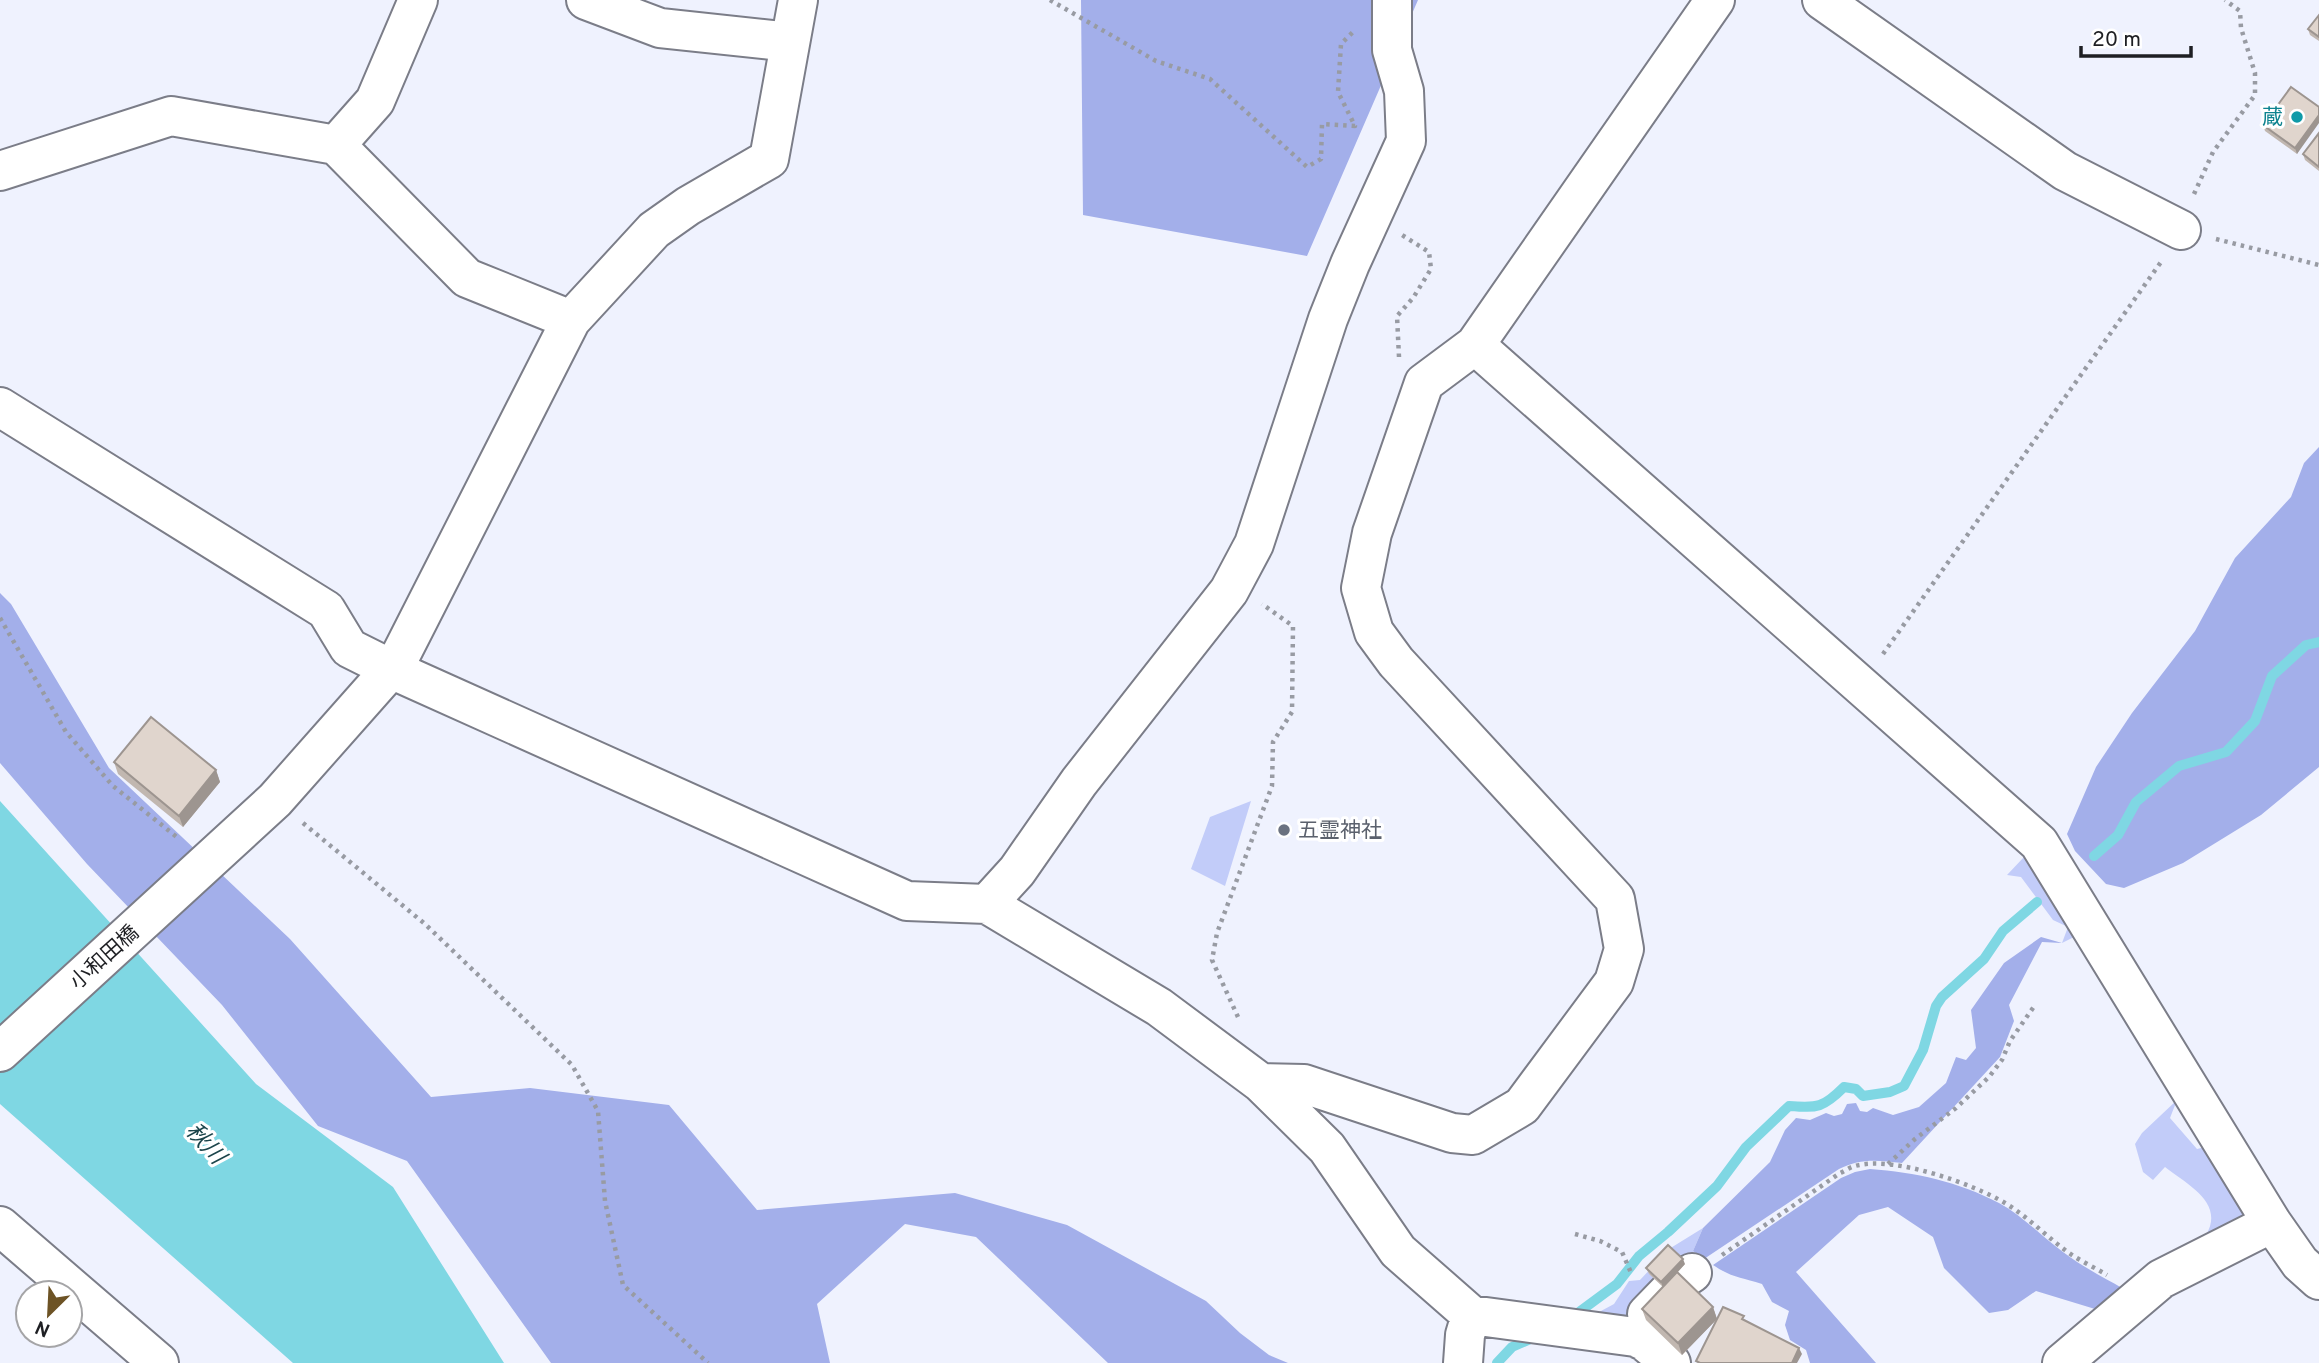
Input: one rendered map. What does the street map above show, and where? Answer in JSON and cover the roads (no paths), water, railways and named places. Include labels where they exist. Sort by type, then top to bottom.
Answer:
[{"type":"street","points":[[336,145],[375,101],[418,0]]},
{"type":"street","points":[[586,0],[660,28],[790,43]]},
{"type":"street","points":[[798,0],[769,159],[688,206],[653,230],[571,320],[393,670],[907,901],[987,904],[1159,1007],[1261,1083],[1327,1148],[1398,1251],[1471,1315],[1635,1337],[1671,1363]]},
{"type":"street","points":[[987,904],[1017,871],[1079,782],[1229,591],[1254,544],[1328,319],[1406,141],[1404,91],[1392,50],[1392,0]]},
{"type":"street","points":[[1261,1083],[1304,1084],[1452,1133],[1473,1135],[1522,1106],[1614,982],[1624,949],[1615,899],[1396,662],[1374,632],[1361,587],[1372,533],[1424,383],[1475,345],[1715,0]]},
{"type":"street","points":[[1822,0],[2065,172],[2181,230]]},
{"type":"street","points":[[0,171],[172,117],[336,145],[467,278],[571,320]]},
{"type":"street","points":[[1475,345],[2039,844],[2272,1223],[2300,1264],[2319,1280]]},
{"type":"street","name":"小和田橋","points":[[0,407],[326,610],[349,648],[391,669],[275,800],[0,1052]]},
{"type":"street","points":[[2062,1363],[2161,1279],[2272,1223]]},
{"type":"street","points":[[0,1226],[159,1363]]},
{"type":"street","points":[[1635,1337],[1643,1318],[1677,1283],[1692,1273]]},
{"type":"street","points":[[1463,1363],[1465,1335],[1471,1315]]},
{"type":"water","name":"秋川","points":[[0,801],[256,1084],[393,1187],[504,1363],[293,1363],[0,1104]]},
{"type":"waterway","points":[[2094,856],[2118,835],[2136,802],[2179,766],[2226,752],[2255,721],[2272,676],[2306,645],[2319,642]]},
{"type":"waterway","points":[[1571,1318],[1617,1284],[1639,1256],[1717,1186],[1746,1147],[1789,1106],[1820,1105],[1844,1087],[1856,1089],[1863,1096],[1890,1092],[1904,1086],[1923,1050],[1936,1006],[1942,997],[1984,959],[2003,931],[2037,902]]},
{"type":"waterway","points":[[1497,1363],[1512,1347],[1535,1337]]},
{"type":"place","name":"蔵","points":[[2297,117]]},
{"type":"place","name":"五霊神社","points":[[1284,830]]}]
